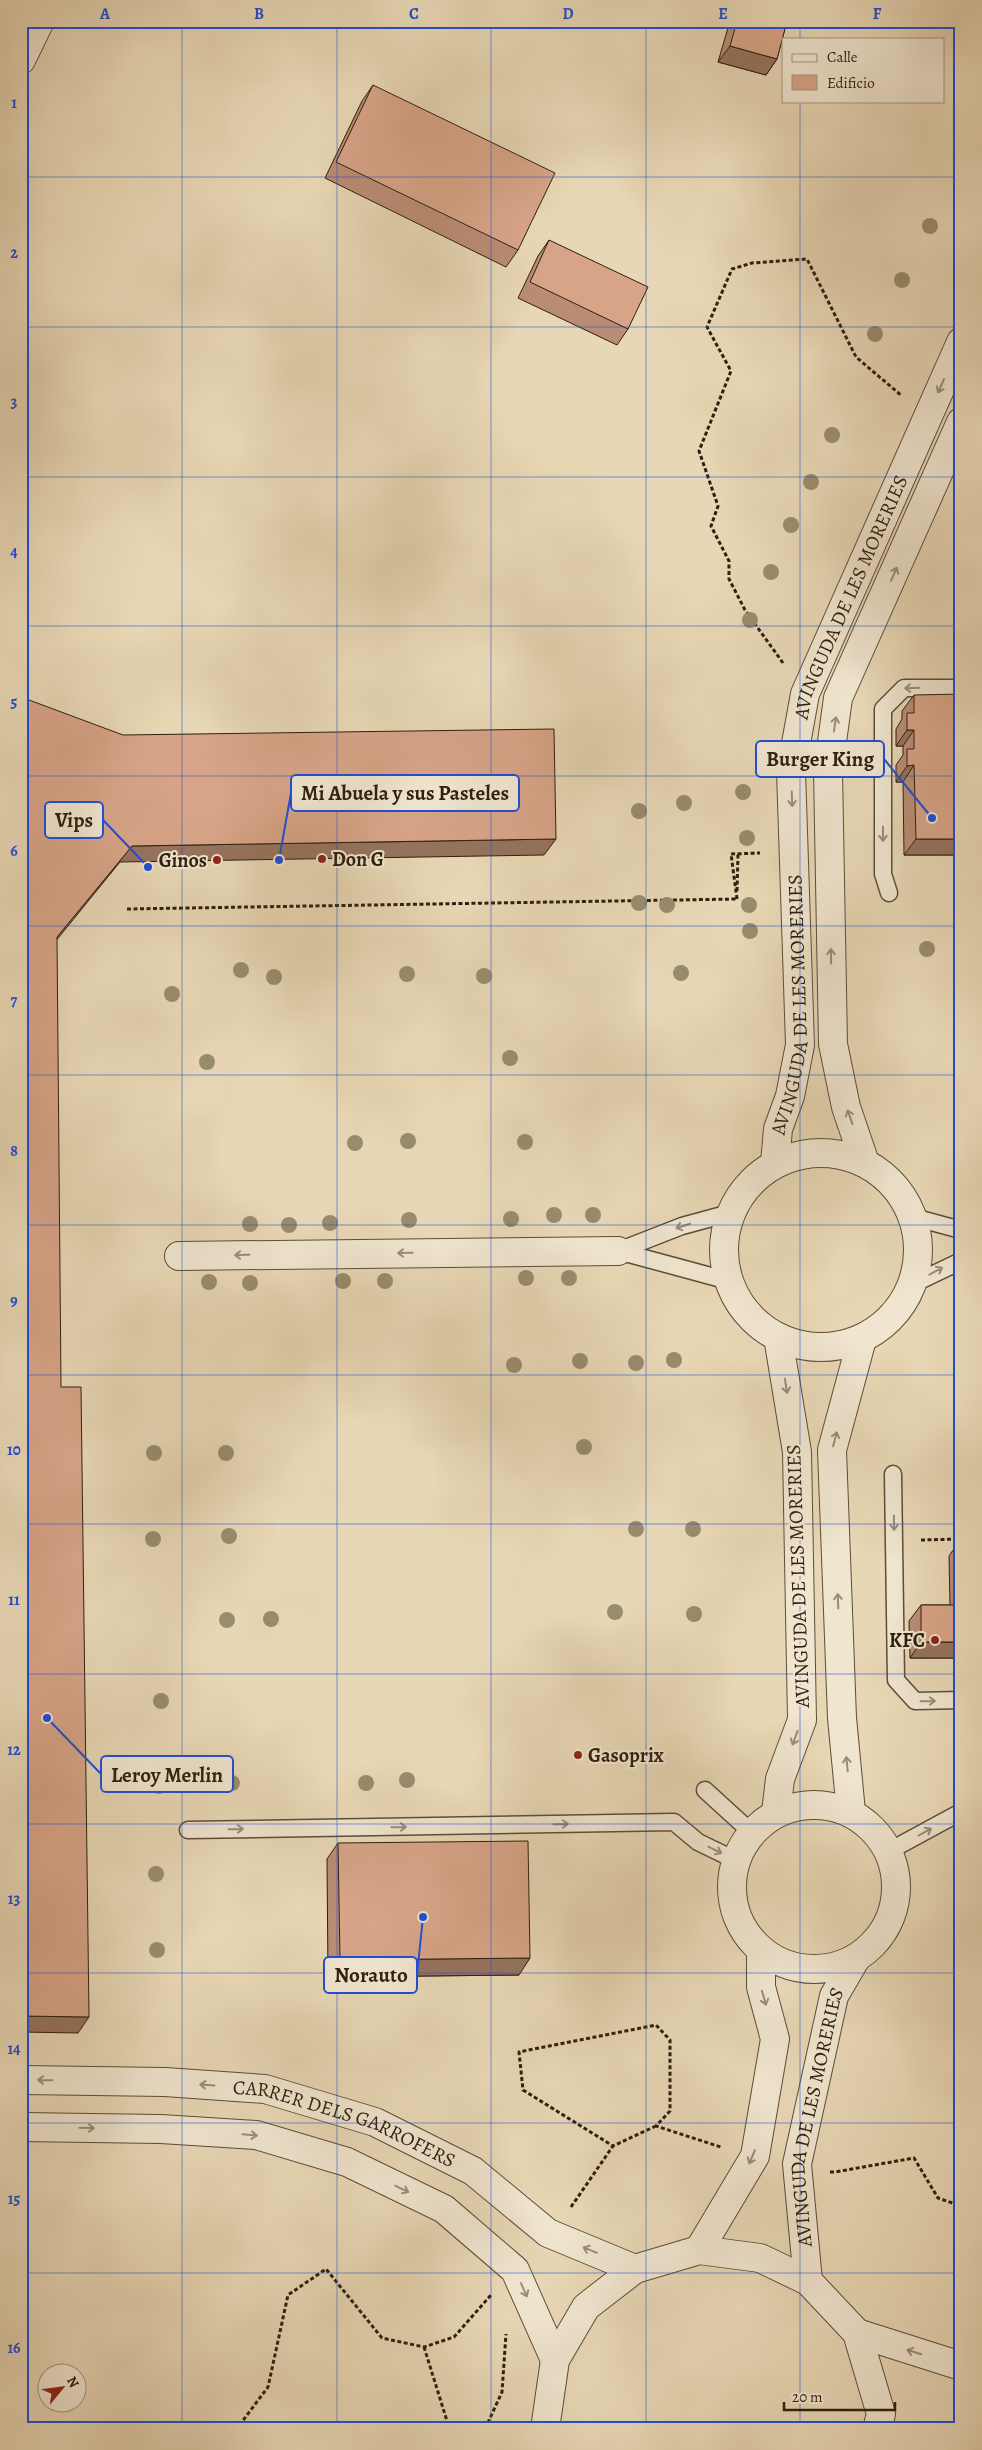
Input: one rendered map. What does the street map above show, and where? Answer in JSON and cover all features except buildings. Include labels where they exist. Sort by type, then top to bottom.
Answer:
[{"type":"street","points":[[21,60],[40,21]]},
{"type":"street","name":"AVINGUDA DE LES MORERIES","points":[[776,1163],[778,1129],[790,1096],[800,1045],[791,771],[805,694],[961,342]]},
{"type":"street","name":"AVINGUDA DE LES MORERIES","points":[[866,1163],[846,1107],[833,1044],[828,770],[838,698],[961,422]]},
{"type":"street","points":[[805,1153],[836,1153],[866,1163],[886,1177],[902,1195],[913,1217],[918,1239],[918,1262],[913,1284],[901,1306],[884,1325],[862,1339],[834,1347],[805,1346],[778,1338],[748,1314],[729,1281],[724,1247],[730,1213],[749,1184],[776,1163],[805,1153]]},
{"type":"street","points":[[179,1256],[618,1251]]},
{"type":"street","name":"AVINGUDA DE LES MORERIES","points":[[776,1812],[780,1779],[802,1720],[797,1452],[778,1338]]},
{"type":"street","name":"AVINGUDA DE LES MORERIES","points":[[852,1812],[842,1718],[832,1450],[862,1339]]},
{"type":"street","points":[[801,1804],[827,1805],[852,1812],[873,1829],[889,1851],[897,1882],[894,1912],[879,1940],[854,1960],[823,1970],[789,1966],[761,1950],[740,1924],[731,1893],[735,1860],[751,1832],[776,1812],[801,1804]]},
{"type":"street","points":[[699,2250],[754,2156],[775,2039],[761,1987],[761,1950]]},
{"type":"street","name":"AVINGUDA DE LES MORERIES","points":[[808,2281],[797,2164],[834,1996],[854,1960]]},
{"type":"street","name":"CARRER DELS GARROFERS","points":[[21,2080],[166,2082],[265,2089],[375,2122],[473,2171],[548,2233],[635,2269]]},
{"type":"street","name":"CARRER DELS GARROFERS","points":[[21,2127],[162,2130],[256,2135],[346,2162],[444,2209],[515,2270],[555,2360]]},
{"type":"street","points":[[544,2428],[555,2360],[586,2307],[635,2269],[699,2250],[760,2258],[808,2281],[857,2333],[880,2414],[877,2429]]},
{"type":"street","points":[[857,2333],[961,2366]]},
{"type":"lane","points":[[889,893],[883,874],[883,709],[904,688],[961,688]]},
{"type":"lane","points":[[618,1251],[682,1226],[730,1213]]},
{"type":"lane","points":[[913,1217],[961,1230]]},
{"type":"lane","points":[[618,1251],[729,1281]]},
{"type":"lane","points":[[913,1284],[961,1261]]},
{"type":"lane","points":[[893,1474],[896,1680],[915,1701],[961,1700]]},
{"type":"lane","points":[[705,1790],[751,1832]]},
{"type":"lane","points":[[889,1851],[961,1812]]},
{"type":"lane","points":[[188,1830],[674,1822],[698,1842],[735,1860]]},
{"type":"path","points":[[805,694],[745,610],[729,579],[729,561],[711,526],[718,506],[699,451],[731,371],[707,327],[732,269],[752,263],[807,259],[856,357],[927,417]]},
{"type":"path","points":[[731,854],[738,854],[737,899],[731,854]]},
{"type":"path","points":[[127,909],[737,899]]},
{"type":"path","points":[[894,1540],[961,1539]]},
{"type":"path","points":[[572,2206],[613,2146],[656,2126],[670,2111],[670,2040],[656,2025],[519,2052],[523,2090],[613,2146]]},
{"type":"path","points":[[656,2126],[729,2149]]},
{"type":"path","points":[[822,2170],[835,2172],[914,2158],[938,2198],[961,2206]]},
{"type":"path","points":[[234,2429],[268,2387],[288,2295],[326,2269],[382,2338],[424,2346],[454,2337],[492,2293]]},
{"type":"path","points":[[486,2287],[492,2293],[496,2303]]},
{"type":"path","points":[[957,2333],[961,2314]]},
{"type":"path","points":[[485,2429],[502,2392],[506,2330]]},
{"type":"path","points":[[424,2346],[447,2429]]},
{"type":"place","name":"Burger King","points":[[932,818]]},
{"type":"place","name":"Don G","points":[[322,859]]},
{"type":"place","name":"Ginos","points":[[217,860]]},
{"type":"place","name":"Mi Abuela y sus Pasteles","points":[[279,860]]},
{"type":"place","name":"Vips","points":[[148,867]]},
{"type":"place","name":"KFC","points":[[935,1640]]},
{"type":"place","name":"Leroy Merlin","points":[[47,1718]]},
{"type":"place","name":"Gasoprix","points":[[578,1755]]},
{"type":"place","name":"Norauto","points":[[423,1917]]}]
